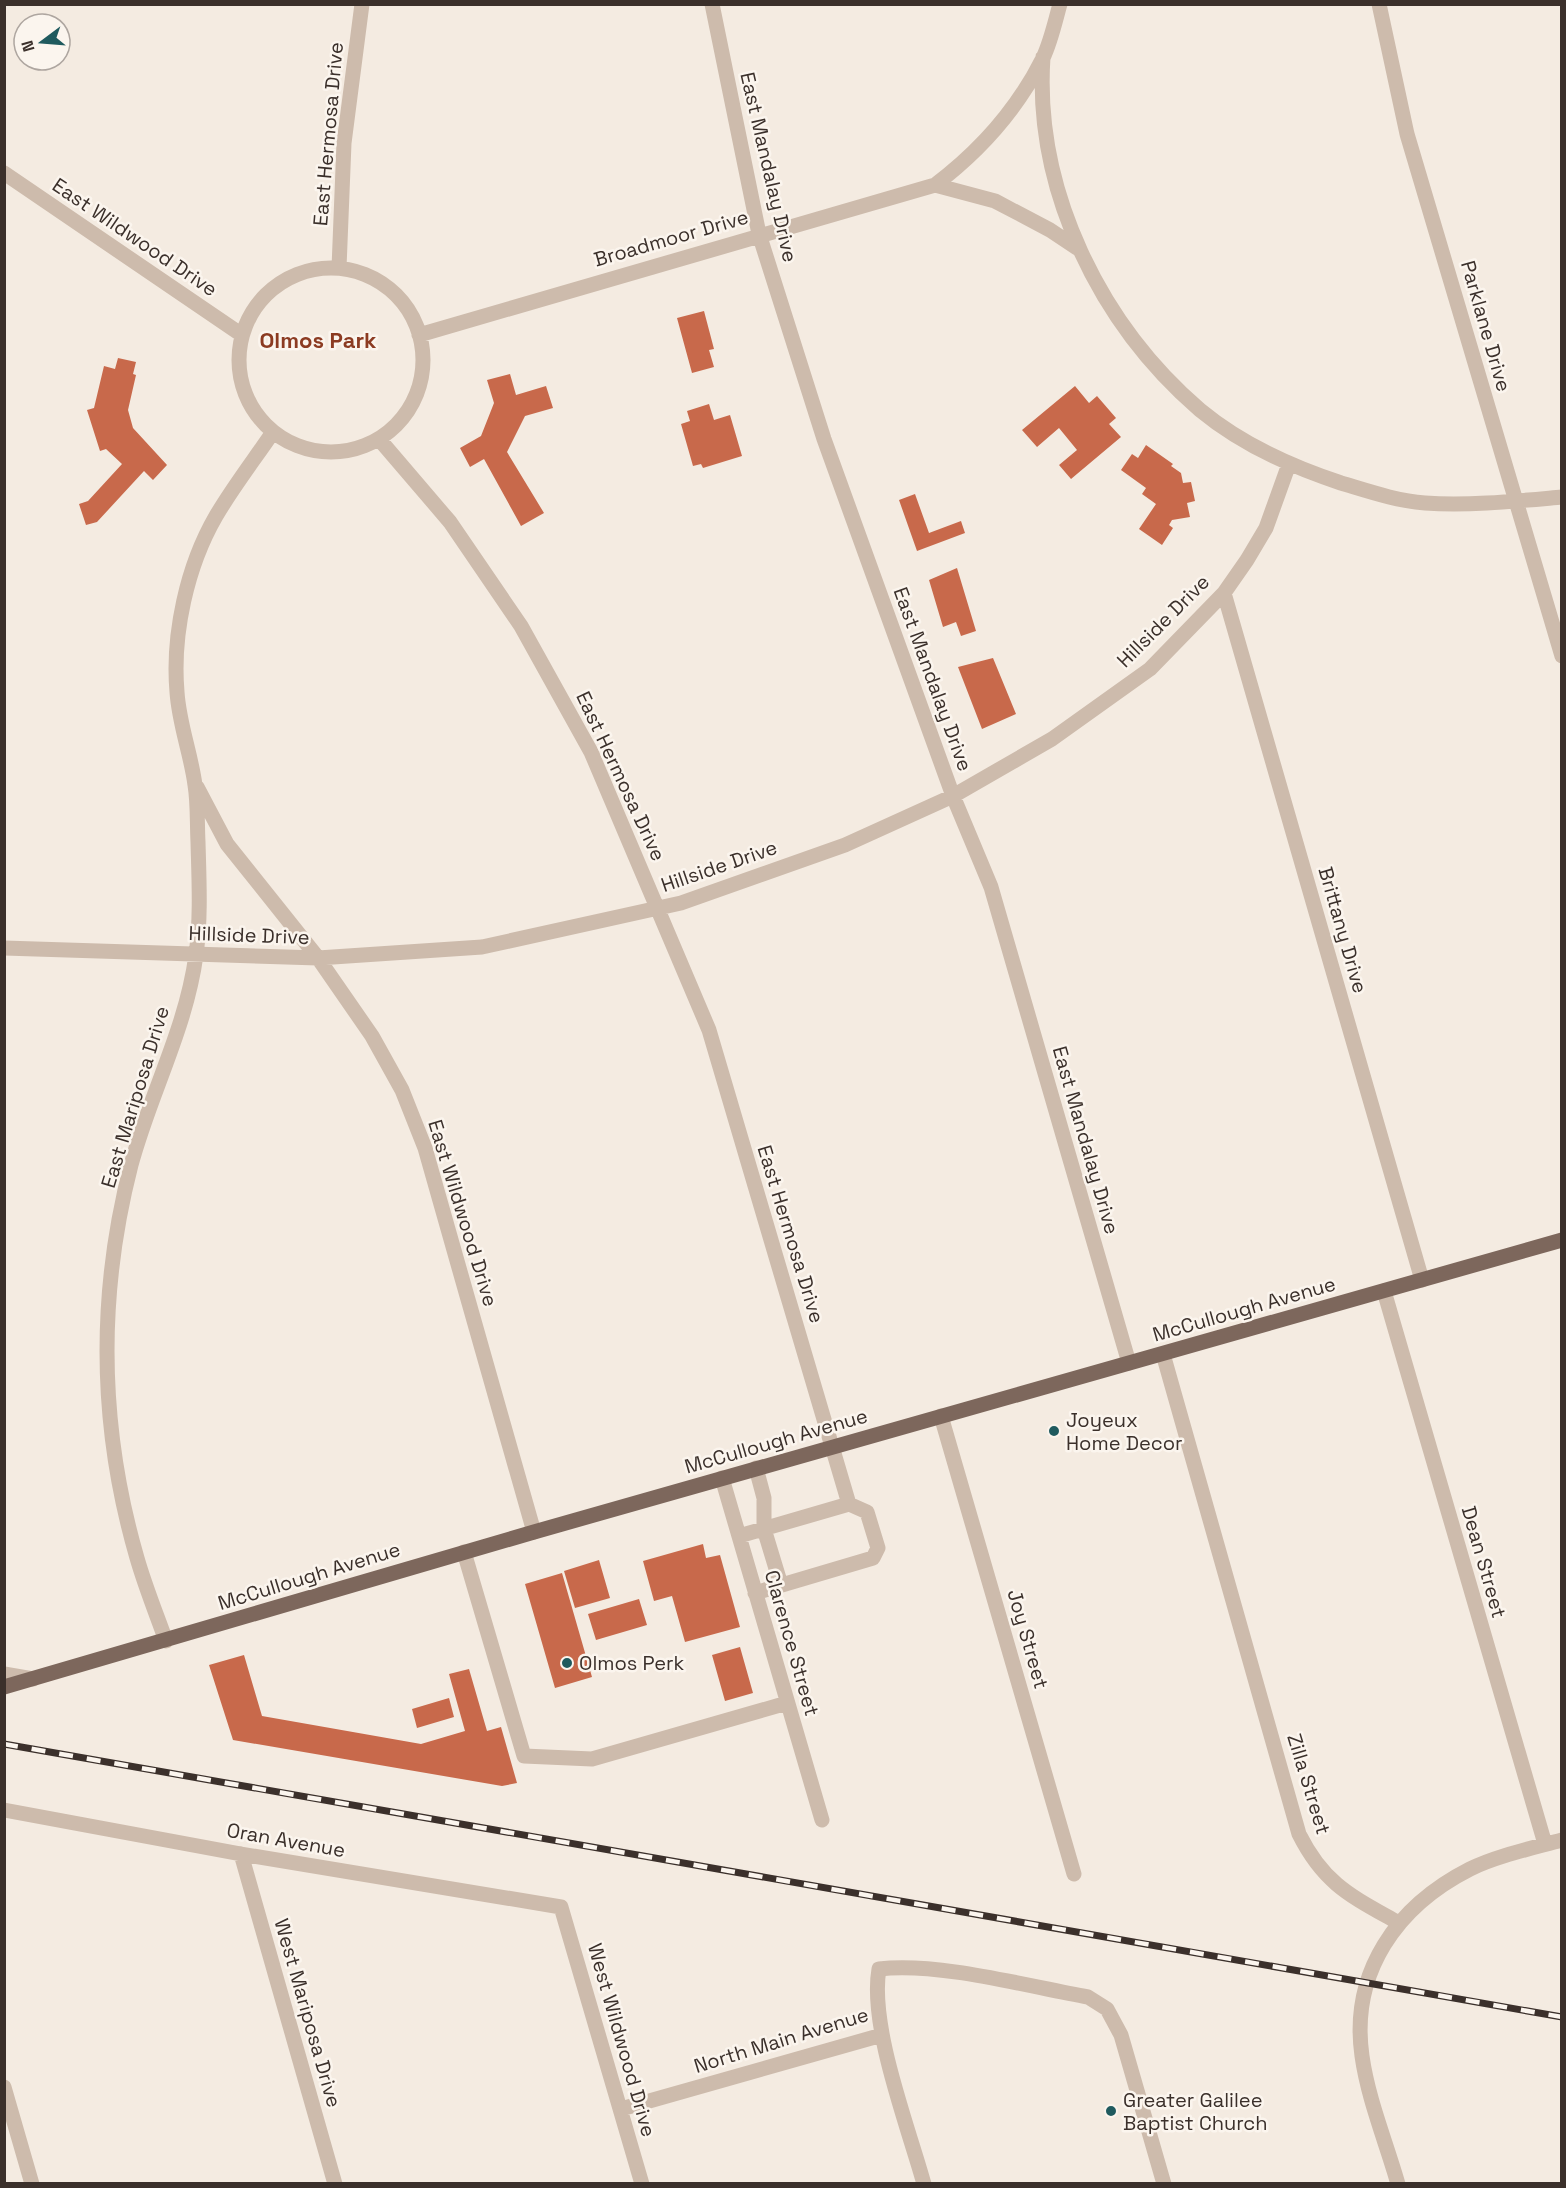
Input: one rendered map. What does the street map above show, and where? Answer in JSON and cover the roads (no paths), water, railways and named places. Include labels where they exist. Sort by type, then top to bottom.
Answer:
[{"type":"main road","name":"McCullough Avenue","points":[[4,1687],[756,1468],[1562,1240]]},
{"type":"street","name":"East Hermosa Drive","points":[[339,268],[344,143],[362,4]]},
{"type":"street","name":"East Mandalay Drive","points":[[712,4],[759,234],[824,440],[953,796],[991,887],[1129,1363]]},
{"type":"street","points":[[1060,4],[1043,57],[1041,84],[1048,141],[1064,207],[1077,248],[1100,289],[1154,363],[1201,411],[1248,442],[1289,464],[1367,491],[1424,503],[1562,498]]},
{"type":"street","name":"Parklane Drive","points":[[1379,4],[1407,134],[1562,656]]},
{"type":"street","name":"Broadmoor Drive","points":[[419,335],[759,234],[935,185],[958,168],[993,132],[1012,109],[1043,57]]},
{"type":"street","name":"East Wildwood Drive","points":[[4,173],[242,335]]},
{"type":"street","points":[[935,185],[995,201],[1050,230],[1077,248]]},
{"type":"street","points":[[339,268],[369,276],[389,289],[405,306],[419,335],[423,364],[417,394],[402,420],[379,439],[359,449],[325,452],[292,444],[273,432],[252,409],[241,381],[239,358],[242,335],[250,315],[263,298],[279,284],[298,274],[318,269],[339,268]]},
{"type":"street","name":"East Wildwood Drive","points":[[196,954],[200,902],[195,785],[177,692],[180,627],[200,548],[215,517],[273,432]]},
{"type":"street","name":"East Hermosa Drive","points":[[379,439],[450,522],[521,626],[591,752],[709,1030],[849,1504]]},
{"type":"street","name":"Hillside Drive","points":[[4,948],[318,958],[482,947],[659,909],[845,845],[953,796],[1052,739],[1150,669],[1224,593],[1266,528],[1289,464]]},
{"type":"street","name":"Brittany Drive","points":[[1224,593],[1422,1280]]},
{"type":"street","name":"East Wildwood Drive","points":[[195,785],[227,844],[318,958],[372,1036],[402,1090],[425,1148],[534,1532]]},
{"type":"street","name":"East Mariposa Drive","points":[[166,1641],[137,1557],[118,1474],[107,1390],[105,1339],[114,1251],[131,1166],[148,1110],[178,1033],[196,954]]},
{"type":"street","name":"Dean Street","points":[[1383,1291],[1545,1845]]},
{"type":"street","name":"Zilla Street","points":[[1163,1354],[1299,1834],[1310,1855],[1325,1875],[1341,1890],[1397,1923]]},
{"type":"street","name":"Joy Street","points":[[941,1416],[1074,1874]]},
{"type":"street","points":[[756,1468],[764,1497],[764,1529],[781,1585]]},
{"type":"street","name":"Clarence Street","points":[[722,1478],[822,1820]]},
{"type":"street","points":[[739,1536],[849,1504],[867,1512],[878,1548],[873,1558],[755,1593]]},
{"type":"street","points":[[464,1552],[524,1756],[592,1759],[787,1703]]},
{"type":"street","points":[[4,1674],[33,1679]]},
{"type":"street","name":"Oran Avenue","points":[[4,1810],[241,1854],[561,1907]]},
{"type":"street","points":[[1398,2184],[1371,2096],[1362,2056],[1360,2025],[1365,1989],[1377,1958],[1397,1923],[1423,1900],[1471,1868],[1562,1840]]},
{"type":"street","name":"West Mariposa Drive","points":[[241,1854],[335,2184]]},
{"type":"street","name":"West Wildwood Drive","points":[[561,1907],[642,2184]]},
{"type":"street","name":"North Main Avenue","points":[[621,2109],[882,2036],[877,2003],[879,1969],[899,1967],[933,1970],[1088,1997],[1107,2009],[1121,2035],[1164,2184]]},
{"type":"street","points":[[882,2036],[924,2184]]},
{"type":"street","points":[[4,2086],[32,2184]]},
{"type":"railway","points":[[4,1744],[1562,2017]]},
{"type":"place","name":"Joyeux Home Decor","points":[[1054,1431]]},
{"type":"place","name":"Olmos Perk","points":[[567,1663]]},
{"type":"place","name":"Greater Galilee Baptist Church","points":[[1111,2111]]},
{"type":"district","name":"Olmos Park","points":[[318,340]]}]
